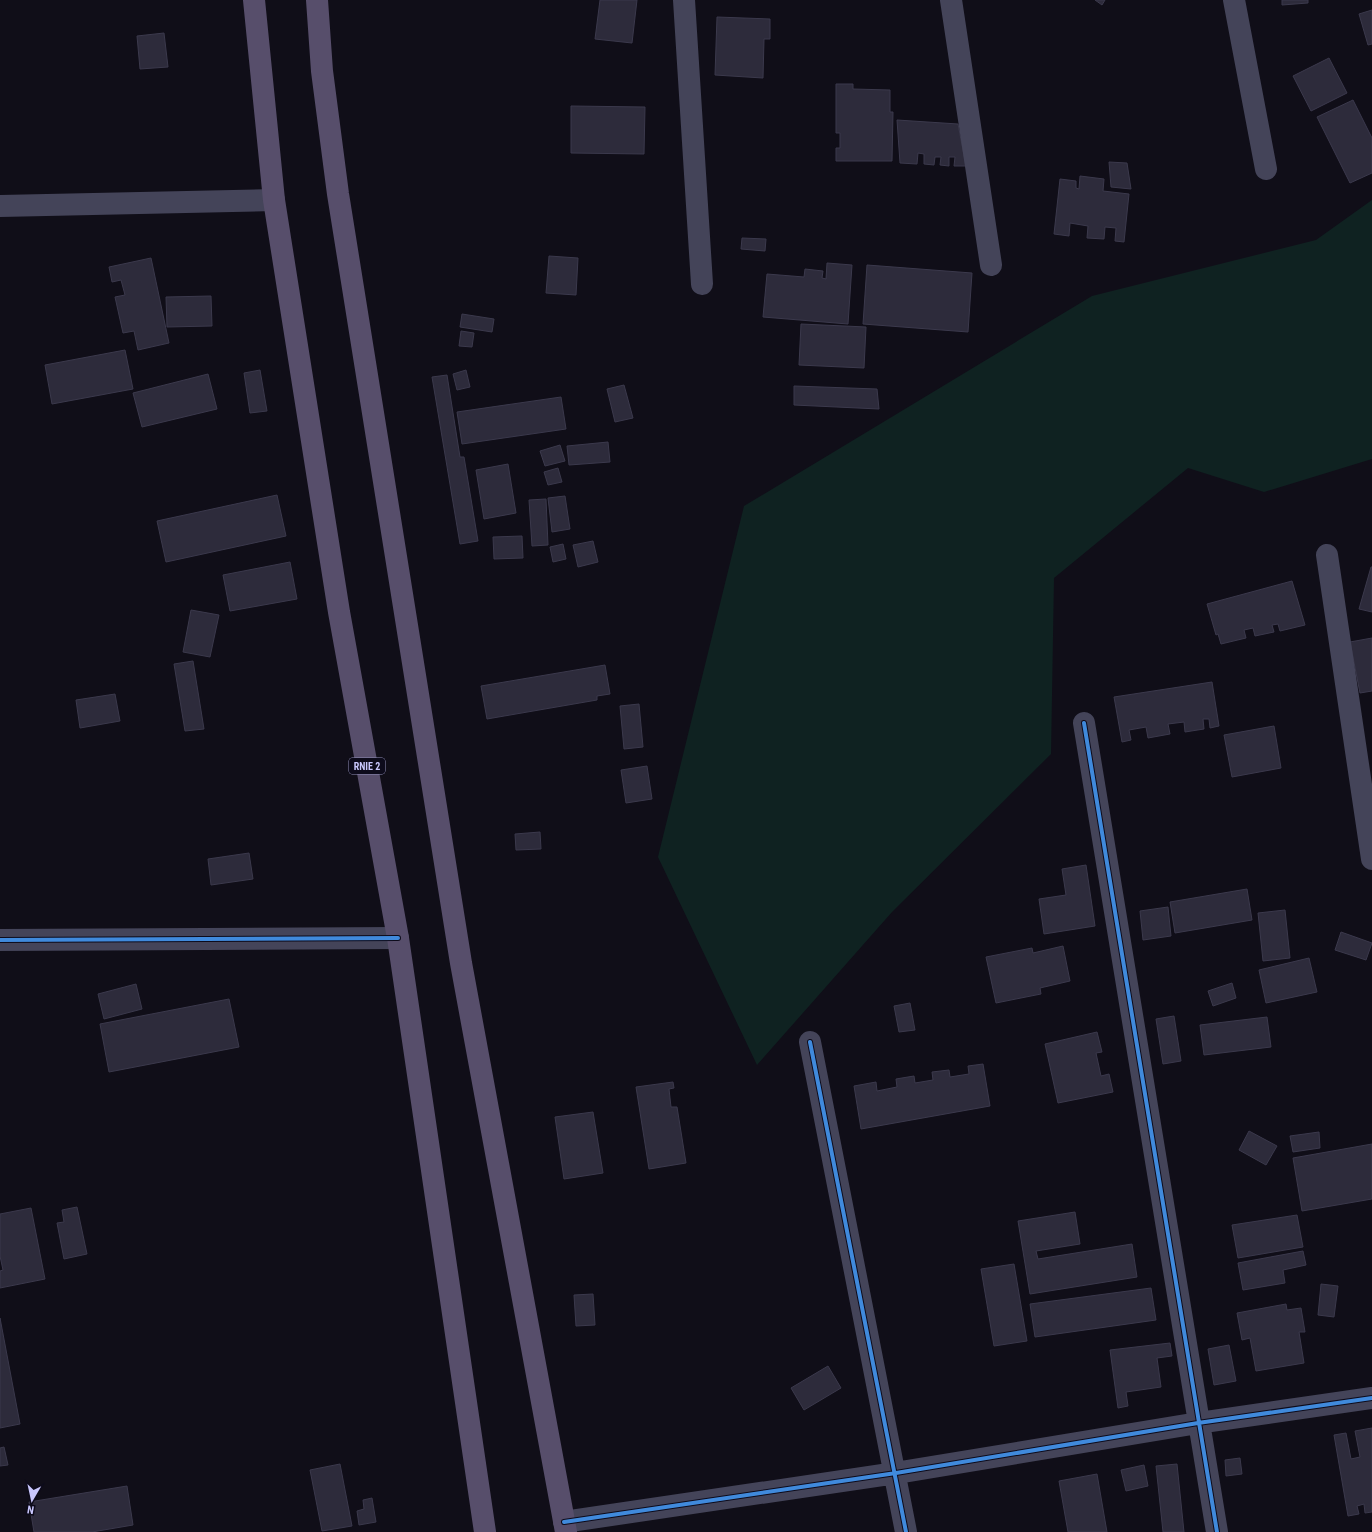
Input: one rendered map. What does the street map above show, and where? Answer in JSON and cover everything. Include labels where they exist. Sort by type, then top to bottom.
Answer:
[{"type":"main road","name":"RNIE 2","points":[[254,0],[274,200],[337,604],[398,938],[485,1532]]},
{"type":"main road","points":[[317,0],[322,71],[338,194],[459,955],[565,1527]]},
{"type":"street","points":[[684,0],[702,284]]},
{"type":"street","points":[[951,0],[992,265]]},
{"type":"street","points":[[1234,0],[1266,170]]},
{"type":"street","points":[[0,206],[274,200]]},
{"type":"street","points":[[1327,555],[1372,859]]},
{"type":"street","points":[[1084,723],[1216,1532]]},
{"type":"street","points":[[0,940],[398,938]]},
{"type":"street","points":[[810,1042],[896,1473],[906,1532]]},
{"type":"street","points":[[565,1527],[1198,1423],[1372,1398]]},
{"type":"green space","points":[[1372,200],[1372,459],[1264,492],[1188,468],[1054,578],[1051,754],[892,912],[757,1065],[658,857],[744,506],[1092,296],[1316,240]]},
{"type":"building","points":[[600,0],[637,0],[632,43],[595,39]]},
{"type":"building","points":[[1095,0],[1105,0],[1102,5]]},
{"type":"building","points":[[1282,0],[1308,0],[1308,3],[1282,5]]},
{"type":"building","points":[[1372,10],[1372,44],[1368,45],[1359,14]]},
{"type":"building","points":[[717,17],[770,19],[770,39],[764,39],[763,78],[715,75]]},
{"type":"building","points":[[164,33],[168,67],[140,69],[137,36]]},
{"type":"building","points":[[1329,58],[1347,93],[1311,111],[1293,76]]},
{"type":"building","points":[[836,84],[853,84],[853,89],[890,90],[890,112],[893,112],[892,161],[836,161],[836,148],[840,148],[840,133],[836,133]]},
{"type":"building","points":[[1353,100],[1372,138],[1372,173],[1350,183],[1317,117]]},
{"type":"building","points":[[571,106],[645,107],[644,154],[571,153]]},
{"type":"building","points":[[897,120],[958,124],[966,166],[954,166],[955,157],[949,157],[949,166],[940,165],[941,157],[935,157],[934,165],[924,164],[924,154],[918,153],[917,164],[900,163]]},
{"type":"building","points":[[1109,162],[1127,163],[1131,189],[1111,187]]},
{"type":"building","points":[[1080,176],[1104,179],[1103,191],[1129,194],[1124,242],[1115,241],[1116,228],[1105,227],[1104,239],[1087,238],[1088,226],[1070,223],[1069,236],[1054,234],[1060,179],[1076,181],[1076,188],[1079,189]]},
{"type":"building","points":[[742,238],[766,239],[765,251],[741,249]]},
{"type":"building","points":[[549,256],[578,258],[576,295],[546,293]]},
{"type":"building","points":[[151,258],[169,343],[138,350],[134,331],[123,333],[115,297],[125,295],[121,280],[112,282],[109,267]]},
{"type":"building","points":[[827,263],[852,265],[848,324],[763,317],[767,274],[804,277],[805,269],[823,271],[822,278],[826,279]]},
{"type":"building","points":[[867,265],[972,273],[968,332],[863,324]]},
{"type":"building","points":[[211,296],[212,326],[167,327],[166,297]]},
{"type":"building","points":[[462,314],[494,319],[492,332],[460,327]]},
{"type":"building","points":[[801,324],[866,327],[864,368],[799,365]]},
{"type":"building","points":[[461,331],[474,333],[472,347],[459,346]]},
{"type":"building","points":[[125,350],[133,389],[52,404],[45,365]]},
{"type":"building","points":[[260,370],[267,411],[250,413],[244,373]]},
{"type":"building","points":[[466,370],[470,387],[457,390],[453,374]]},
{"type":"building","points":[[208,374],[217,409],[142,427],[133,393]]},
{"type":"building","points":[[447,375],[460,457],[464,457],[478,541],[460,544],[432,377]]},
{"type":"building","points":[[624,385],[633,418],[615,422],[607,389]]},
{"type":"building","points":[[794,386],[877,389],[879,409],[794,405]]},
{"type":"building","points":[[561,397],[566,429],[462,444],[457,412]]},
{"type":"building","points":[[608,442],[610,462],[569,465],[567,446]]},
{"type":"building","points":[[560,445],[565,461],[545,466],[540,451]]},
{"type":"building","points":[[508,464],[516,513],[484,519],[476,470]]},
{"type":"building","points":[[558,468],[562,482],[548,485],[544,472]]},
{"type":"building","points":[[277,495],[286,536],[166,562],[157,521]]},
{"type":"building","points":[[565,496],[570,529],[552,532],[548,498]]},
{"type":"building","points":[[546,499],[548,545],[532,546],[529,500]]},
{"type":"building","points":[[522,536],[523,558],[494,559],[493,537]]},
{"type":"building","points":[[593,541],[598,562],[578,567],[573,545]]},
{"type":"building","points":[[563,544],[566,559],[553,562],[550,547]]},
{"type":"building","points":[[290,562],[297,599],[230,611],[223,575]]},
{"type":"building","points":[[1372,567],[1372,612],[1359,609]]},
{"type":"building","points":[[1292,581],[1305,625],[1280,631],[1278,624],[1272,625],[1274,632],[1255,636],[1253,628],[1244,630],[1246,638],[1221,644],[1218,634],[1216,635],[1207,604]]},
{"type":"building","points":[[191,610],[219,615],[210,657],[183,652]]},
{"type":"building","points":[[1372,638],[1372,691],[1360,693],[1350,642]]},
{"type":"building","points":[[193,661],[204,729],[185,731],[174,664]]},
{"type":"building","points":[[605,665],[610,694],[597,696],[597,700],[487,719],[481,686]]},
{"type":"building","points":[[1212,682],[1219,726],[1210,728],[1209,719],[1203,719],[1204,729],[1185,732],[1184,722],[1168,724],[1170,734],[1148,738],[1146,727],[1129,730],[1131,740],[1122,742],[1114,697]]},
{"type":"building","points":[[115,694],[120,721],[80,728],[76,700]]},
{"type":"building","points":[[639,704],[643,747],[624,749],[620,706]]},
{"type":"building","points":[[1274,726],[1281,768],[1232,777],[1224,735]]},
{"type":"building","points":[[647,766],[652,799],[626,803],[621,770]]},
{"type":"building","points":[[540,832],[541,849],[516,850],[515,834]]},
{"type":"building","points":[[249,853],[253,879],[211,885],[208,859]]},
{"type":"building","points":[[1086,865],[1095,926],[1044,934],[1039,899],[1066,895],[1062,869]]},
{"type":"building","points":[[1247,889],[1252,920],[1175,933],[1170,902]]},
{"type":"building","points":[[1168,907],[1171,936],[1143,940],[1140,911]]},
{"type":"building","points":[[1285,910],[1290,958],[1263,961],[1258,913]]},
{"type":"building","points":[[1341,932],[1372,943],[1366,960],[1335,950]]},
{"type":"building","points":[[1063,946],[1070,981],[1040,988],[1041,994],[996,1003],[986,957],[1032,948],[1033,953]]},
{"type":"building","points":[[1309,958],[1317,992],[1266,1003],[1259,970]]},
{"type":"building","points":[[1232,983],[1236,998],[1213,1006],[1208,991]]},
{"type":"building","points":[[136,984],[142,1009],[104,1019],[98,994]]},
{"type":"building","points":[[229,999],[239,1047],[109,1072],[100,1024]]},
{"type":"building","points":[[910,1003],[915,1030],[899,1032],[894,1006]]},
{"type":"building","points":[[1174,1016],[1181,1061],[1163,1064],[1156,1019]]},
{"type":"building","points":[[1267,1017],[1271,1047],[1204,1055],[1200,1025]]},
{"type":"building","points":[[1097,1032],[1102,1052],[1096,1053],[1101,1076],[1109,1074],[1113,1092],[1058,1103],[1045,1044]]},
{"type":"building","points":[[983,1064],[990,1106],[861,1129],[854,1086],[876,1082],[877,1091],[897,1087],[896,1079],[914,1076],[915,1083],[933,1080],[932,1072],[949,1070],[950,1077],[969,1074],[968,1066]]},
{"type":"building","points":[[673,1082],[674,1088],[669,1089],[671,1107],[677,1107],[686,1163],[649,1169],[636,1087]]},
{"type":"building","points":[[593,1112],[603,1173],[564,1179],[555,1117]]},
{"type":"building","points":[[1249,1131],[1277,1146],[1266,1165],[1239,1150]]},
{"type":"building","points":[[1319,1132],[1320,1148],[1293,1152],[1290,1136]]},
{"type":"building","points":[[1372,1144],[1372,1199],[1302,1211],[1293,1158]]},
{"type":"building","points":[[77,1207],[87,1254],[64,1259],[57,1223],[64,1222],[62,1210]]},
{"type":"building","points":[[31,1208],[45,1279],[0,1288],[0,1271],[3,1270],[0,1256],[0,1214]]},
{"type":"building","points":[[1075,1212],[1080,1244],[1036,1251],[1038,1259],[1132,1244],[1137,1277],[1030,1294],[1018,1221]]},
{"type":"building","points":[[1297,1215],[1303,1247],[1238,1258],[1232,1225]]},
{"type":"building","points":[[1303,1251],[1306,1265],[1283,1270],[1285,1283],[1243,1290],[1238,1263]]},
{"type":"building","points":[[1014,1264],[1027,1341],[994,1346],[981,1269]]},
{"type":"building","points":[[1321,1284],[1338,1286],[1334,1317],[1318,1315]]},
{"type":"building","points":[[1151,1288],[1156,1320],[1035,1337],[1030,1304]]},
{"type":"building","points":[[593,1294],[595,1325],[576,1326],[574,1295]]},
{"type":"building","points":[[1286,1304],[1287,1310],[1301,1308],[1305,1332],[1299,1332],[1304,1363],[1256,1371],[1250,1338],[1242,1340],[1237,1313]]},
{"type":"building","points":[[0,1318],[20,1424],[0,1428]]},
{"type":"building","points":[[1170,1343],[1172,1356],[1157,1358],[1161,1387],[1126,1392],[1128,1406],[1118,1408],[1110,1350]]},
{"type":"building","points":[[1229,1345],[1236,1381],[1214,1385],[1208,1349]]},
{"type":"building","points":[[828,1366],[841,1388],[804,1410],[791,1388]]},
{"type":"building","points":[[1372,1428],[1372,1512],[1365,1513],[1364,1504],[1357,1506],[1359,1514],[1348,1516],[1334,1435],[1346,1433],[1351,1459],[1360,1457],[1355,1431]]},
{"type":"building","points":[[4,1447],[8,1465],[0,1466],[0,1448]]},
{"type":"building","points":[[1240,1458],[1242,1474],[1226,1476],[1225,1460]]},
{"type":"building","points":[[340,1464],[352,1526],[322,1531],[310,1470]]},
{"type":"building","points":[[1177,1464],[1184,1532],[1163,1532],[1156,1466]]},
{"type":"building","points":[[1144,1465],[1148,1486],[1126,1491],[1121,1470]]},
{"type":"building","points":[[1097,1474],[1107,1532],[1068,1532],[1059,1481]]},
{"type":"building","points":[[127,1486],[133,1525],[92,1532],[34,1532],[29,1502]]},
{"type":"building","points":[[372,1498],[376,1522],[359,1525],[357,1511],[364,1509],[363,1500]]},
{"type":"cycle path","points":[[1084,723],[1217,1532]]},
{"type":"cycle path","points":[[0,940],[398,938]]},
{"type":"cycle path","points":[[810,1042],[906,1532]]},
{"type":"cycle path","points":[[564,1522],[896,1473],[1198,1423],[1372,1398]]}]
